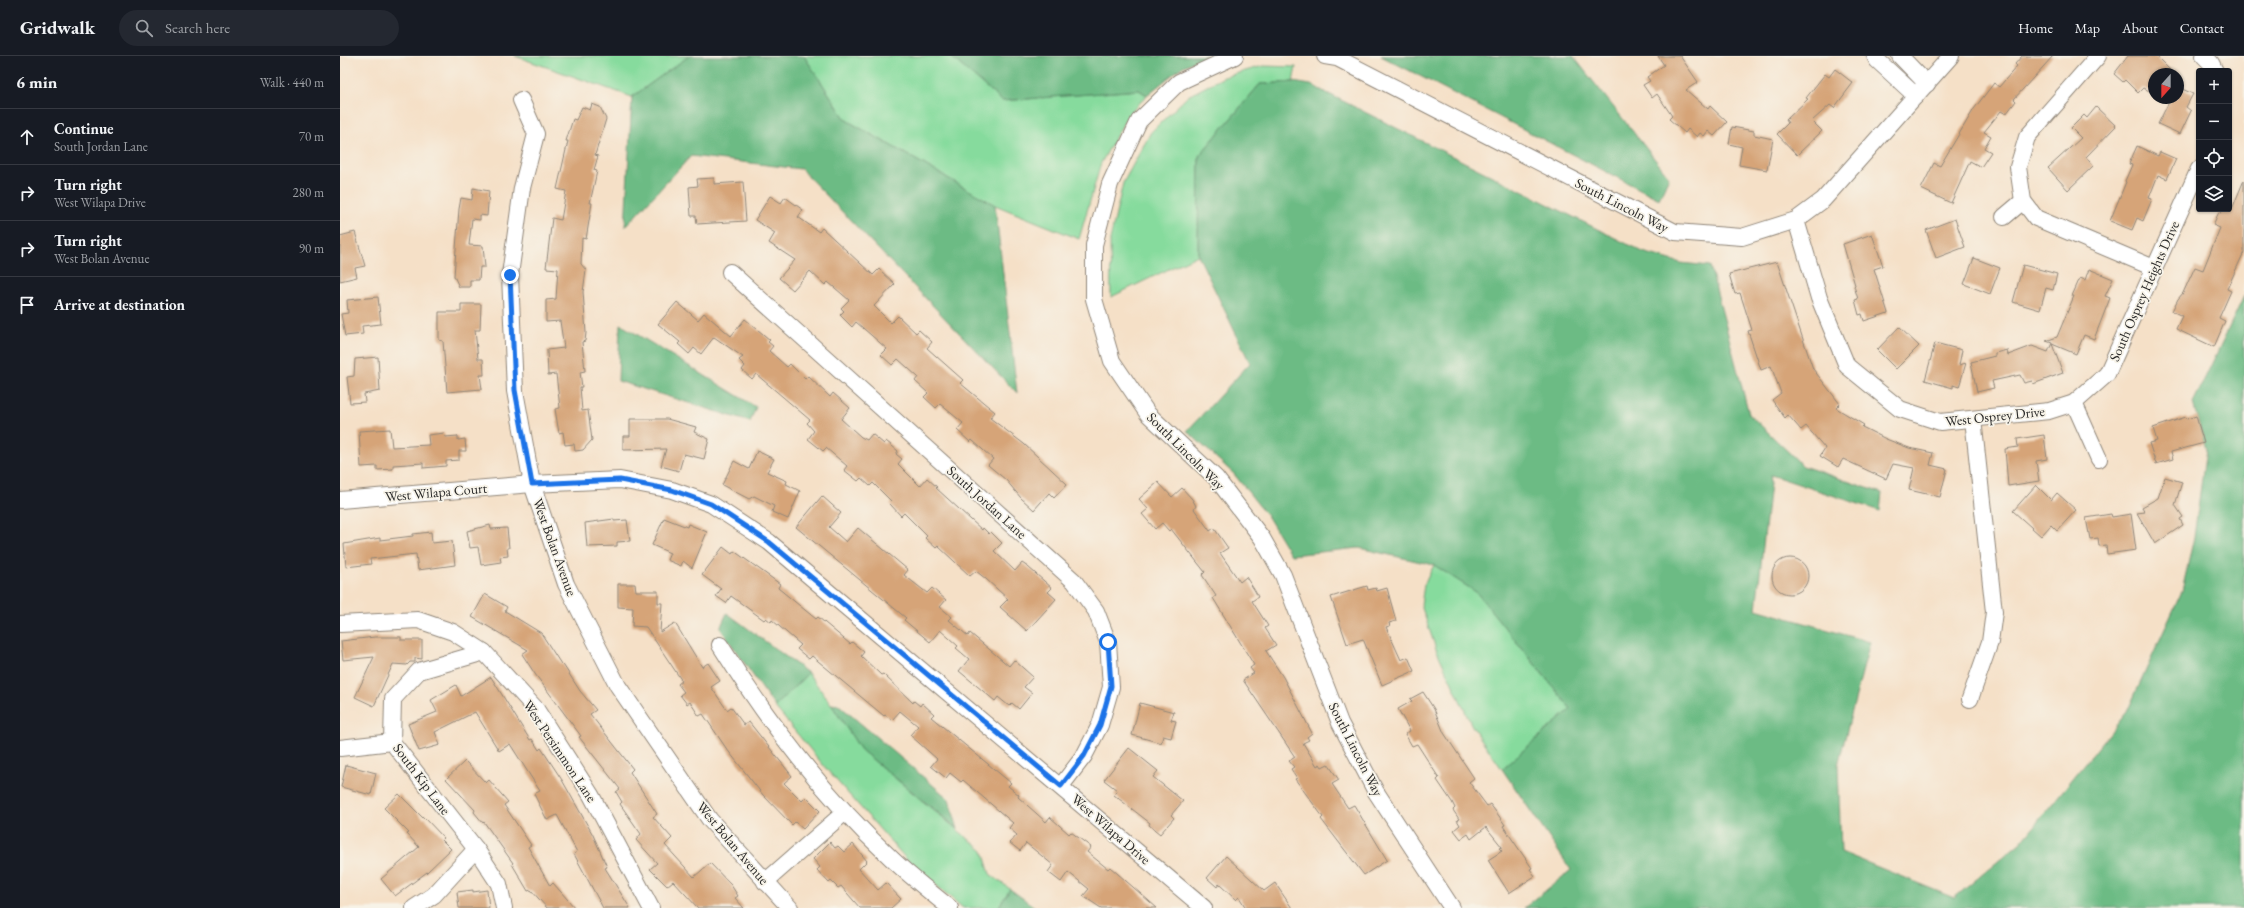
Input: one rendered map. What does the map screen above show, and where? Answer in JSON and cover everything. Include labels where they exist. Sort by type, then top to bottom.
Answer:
[{"type":"street","name":"South Lincoln Way","points":[[1235,56],[1179,82],[1139,121],[1110,184],[1096,237],[1094,245],[1094,299],[1112,361],[1148,414],[1216,478],[1262,538],[1284,575],[1340,723],[1376,792],[1452,908]]},
{"type":"street","name":"South Lincoln Way","points":[[1325,56],[1337,58],[1675,232],[1742,237],[1796,220],[1823,200],[1951,56]]},
{"type":"street","points":[[1875,56],[1877,60],[1921,90]]},
{"type":"street","points":[[1900,56],[1921,90]]},
{"type":"street","points":[[2098,56],[2027,137],[2018,167],[2023,201],[2036,218],[2154,268]]},
{"type":"street","points":[[2204,56],[2212,63],[2214,68]]},
{"type":"street","name":"West Bolan Avenue","points":[[522,100],[536,134],[522,188],[510,275],[515,390],[532,484],[566,584],[618,686],[710,820],[790,908]]},
{"type":"street","name":"South Osprey Heights Drive","points":[[2074,403],[2107,374],[2196,176]]},
{"type":"street","points":[[2004,217],[2023,201]]},
{"type":"street","name":"West Osprey Drive","points":[[1796,220],[1819,298],[1847,366],[1900,409],[1940,422],[2049,410],[2074,403]]},
{"type":"street","name":"South Jordan Lane","points":[[730,272],[1074,581],[1096,611],[1108,642],[1111,686],[1100,725],[1084,756],[1061,786]]},
{"type":"street","points":[[2074,403],[2099,459]]},
{"type":"street","points":[[1970,699],[1985,662],[1994,624],[1985,528],[1972,419]]},
{"type":"street","name":"West Wilapa Drive","points":[[532,484],[620,480],[672,490],[711,504],[769,542],[1061,786],[1204,908]]},
{"type":"street","name":"West Wilapa Court","points":[[340,500],[532,484]]},
{"type":"street","name":"West Persimmon Lane","points":[[340,624],[418,620],[453,632],[484,652],[536,709],[591,795],[651,908]]},
{"type":"street","points":[[720,645],[742,680],[787,742],[845,812],[892,859],[950,908]]},
{"type":"street","name":"South Kip Lane","points":[[484,652],[419,671],[393,698],[392,742],[476,849],[499,884],[505,906]]},
{"type":"street","points":[[340,748],[392,742]]},
{"type":"street","points":[[765,882],[845,812]]},
{"type":"street","points":[[414,908],[434,895],[476,849]]},
{"type":"green space","points":[[515,56],[689,56],[632,97]]},
{"type":"green space","points":[[689,56],[804,56],[846,120],[995,205],[1017,393],[801,169],[691,156],[625,227],[632,97]]},
{"type":"green space","points":[[804,56],[950,56],[1002,101],[1139,90],[1147,95],[1127,117],[1101,163],[1079,239],[995,205],[846,120]]},
{"type":"green space","points":[[950,56],[1206,56],[1182,67],[1147,95],[1139,90],[1002,101]]},
{"type":"green space","points":[[1381,56],[1573,56],[1669,177],[1659,199]]},
{"type":"green space","points":[[1263,66],[1296,67],[1293,82],[1260,84],[1199,156],[1198,255],[1111,297],[1110,240],[1123,183],[1151,132],[1188,96],[1224,77]]},
{"type":"green space","points":[[1293,82],[1311,85],[1643,252],[1681,263],[1710,266],[1749,414],[1803,466],[1882,493],[1880,511],[1771,475],[1756,609],[1870,642],[1838,765],[1841,852],[1954,898],[2021,842],[2127,712],[2182,591],[2194,537],[2206,449],[2193,403],[2244,296],[2244,908],[1524,908],[1571,870],[1502,769],[1571,709],[1476,592],[1434,565],[1359,548],[1291,555],[1268,517],[1234,474],[1187,431],[1250,363],[1198,255],[1199,156],[1260,84]]},
{"type":"green space","points":[[620,324],[756,407],[750,422],[618,381]]},
{"type":"green space","points":[[1434,565],[1476,592],[1571,709],[1502,769],[1472,726],[1436,649],[1421,605],[1424,585]]},
{"type":"green space","points":[[727,613],[808,673],[775,707],[720,628]]},
{"type":"green space","points":[[808,673],[831,704],[861,750],[983,851],[990,874],[1010,889],[998,908],[963,908],[909,862],[829,772],[775,707]]},
{"type":"green space","points":[[831,704],[839,705],[949,799],[958,829],[861,750]]},
{"type":"green space","points":[[1010,889],[1036,908],[998,908]]},
{"type":"building","points":[[1658,56],[1680,56],[1698,82],[1686,90],[1708,109],[1710,106],[1727,122],[1714,136],[1708,131],[1704,136],[1700,133],[1697,137],[1688,129],[1685,133],[1669,119],[1672,116],[1657,94],[1652,98],[1643,85],[1650,81],[1647,77],[1664,65]]},
{"type":"building","points":[[2022,56],[2053,56],[2014,99],[2016,101],[2006,114],[2001,111],[1984,132],[1991,136],[1984,148],[1991,152],[1981,167],[1970,161],[1951,203],[1921,189],[1934,163],[1940,166],[1974,109],[1994,83],[1999,87],[2017,66],[2015,64]]},
{"type":"building","points":[[2128,56],[2156,56],[2168,68],[2148,68],[2148,90],[2143,88],[2138,93],[2125,80],[2123,82],[2114,74]]},
{"type":"building","points":[[1835,69],[1853,83],[1834,108],[1830,105],[1812,121],[1822,131],[1797,155],[1777,134],[1788,123],[1786,120],[1808,99],[1806,98],[1825,74],[1829,77]]},
{"type":"building","points":[[2184,90],[2193,94],[2186,107],[2191,111],[2180,134],[2158,124],[2168,104],[2184,104]]},
{"type":"building","points":[[592,104],[600,107],[606,119],[595,155],[598,156],[594,170],[597,171],[590,203],[592,203],[586,239],[582,238],[581,264],[586,270],[583,292],[586,333],[585,341],[582,342],[585,371],[580,372],[582,387],[580,387],[582,411],[588,410],[592,440],[583,450],[575,451],[574,444],[565,445],[563,432],[559,433],[555,409],[560,408],[556,374],[548,375],[547,350],[564,348],[560,321],[546,322],[546,300],[556,299],[558,269],[546,268],[552,218],[561,220],[566,191],[557,189],[568,141],[566,141],[573,119],[576,120],[582,107],[590,110]]},
{"type":"building","points":[[2096,107],[2116,126],[2086,157],[2093,166],[2068,190],[2048,168],[2081,138],[2071,128],[2084,115],[2087,118]]},
{"type":"building","points":[[1732,127],[1754,131],[1754,135],[1773,139],[1767,170],[1739,165],[1742,147],[1729,144]]},
{"type":"building","points":[[2137,146],[2158,156],[2160,152],[2176,159],[2167,179],[2158,175],[2149,198],[2152,199],[2143,221],[2137,218],[2132,230],[2110,221],[2126,182],[2125,181],[2132,165],[2129,164]]},
{"type":"building","points":[[714,178],[714,184],[743,182],[746,221],[697,224],[696,216],[691,216],[689,187],[698,186],[697,179]]},
{"type":"building","points":[[2244,180],[2244,252],[2227,289],[2231,291],[2219,318],[2225,321],[2214,347],[2176,329],[2182,316],[2172,311],[2183,293],[2195,267],[2203,270],[2220,228],[2213,225],[2219,212],[2232,212]]},
{"type":"building","points":[[473,188],[489,191],[487,216],[480,215],[480,220],[472,219],[469,245],[483,246],[485,267],[480,267],[479,280],[470,280],[470,287],[459,287],[454,276],[459,209],[461,198],[472,200]]},
{"type":"building","points":[[770,196],[781,203],[785,197],[803,210],[798,217],[819,232],[822,228],[873,275],[879,269],[895,284],[874,306],[891,323],[898,316],[916,333],[919,330],[932,342],[927,348],[963,380],[960,383],[995,412],[990,418],[1024,444],[1067,484],[1054,498],[1049,493],[1034,510],[1021,498],[1006,480],[988,465],[993,459],[972,440],[970,442],[957,430],[963,423],[940,404],[936,408],[924,397],[928,393],[915,381],[918,377],[898,359],[892,365],[881,355],[887,349],[856,322],[852,327],[840,315],[844,311],[841,308],[849,300],[828,282],[825,285],[810,271],[793,290],[779,278],[795,260],[769,243],[775,233],[755,220]]},
{"type":"building","points":[[1955,219],[1965,247],[1936,258],[1926,230]]},
{"type":"building","points":[[355,232],[365,266],[355,268],[357,277],[340,281],[340,236]]},
{"type":"building","points":[[1872,234],[1883,266],[1874,269],[1888,313],[1864,321],[1862,314],[1859,315],[1855,300],[1858,299],[1855,285],[1843,244]]},
{"type":"building","points":[[1974,258],[2000,268],[1990,294],[1964,284]]},
{"type":"building","points":[[1777,262],[1813,369],[1840,404],[1836,408],[1864,425],[1862,427],[1886,439],[1909,448],[1933,453],[1930,465],[1947,469],[1940,497],[1909,490],[1914,468],[1893,464],[1886,479],[1843,459],[1838,467],[1820,456],[1825,448],[1806,426],[1801,430],[1788,415],[1785,418],[1772,400],[1781,393],[1771,366],[1761,370],[1748,331],[1752,330],[1740,293],[1735,294],[1729,274]]},
{"type":"building","points":[[2023,265],[2057,274],[2053,290],[2046,288],[2040,310],[2013,302]]},
{"type":"building","points":[[2089,269],[2113,279],[2105,296],[2110,298],[2094,339],[2084,335],[2076,354],[2052,344],[2063,373],[2033,384],[2032,381],[2024,383],[2020,375],[1992,381],[1994,388],[1977,392],[1971,362],[1995,356],[1995,353],[2007,350],[2008,355],[2032,346],[2048,352],[2052,343],[2046,341],[2057,337],[2080,278],[2085,280]]},
{"type":"building","points":[[378,297],[381,324],[362,326],[363,334],[345,336],[341,314],[348,313],[347,300]]},
{"type":"building","points":[[677,302],[698,320],[704,313],[731,336],[745,319],[770,340],[768,342],[773,346],[769,351],[787,367],[790,364],[805,379],[808,376],[830,397],[833,393],[850,408],[841,419],[861,437],[867,440],[872,434],[884,444],[886,441],[898,451],[896,454],[902,459],[898,464],[920,486],[927,478],[982,530],[983,528],[989,534],[991,532],[1002,543],[994,551],[1015,571],[1022,563],[1028,567],[1052,588],[1048,592],[1056,599],[1027,631],[1000,607],[1008,599],[986,579],[976,571],[970,576],[938,546],[936,548],[925,538],[927,536],[904,513],[901,516],[890,504],[892,502],[873,483],[870,486],[861,478],[858,481],[844,470],[847,466],[826,448],[823,451],[808,439],[814,431],[807,423],[810,420],[756,374],[752,379],[742,370],[745,366],[739,360],[743,357],[714,337],[701,354],[694,348],[689,354],[678,344],[680,342],[658,324]]},
{"type":"building","points":[[461,304],[481,304],[480,330],[475,330],[478,359],[483,359],[484,375],[480,375],[482,389],[447,392],[443,341],[439,340],[439,312],[461,312]]},
{"type":"building","points":[[1899,327],[1919,346],[1896,369],[1877,350]]},
{"type":"building","points":[[1935,343],[1962,350],[1959,365],[1966,363],[1959,387],[1953,385],[1953,388],[1925,380]]},
{"type":"building","points":[[378,357],[380,391],[364,394],[365,402],[350,403],[347,377],[354,376],[355,359]]},
{"type":"building","points":[[2196,416],[2204,443],[2171,452],[2173,459],[2156,464],[2149,443],[2157,441],[2153,428],[2186,417],[2187,419]]},
{"type":"building","points":[[630,419],[667,419],[696,427],[694,432],[709,439],[704,459],[684,454],[679,471],[661,466],[666,449],[623,450],[623,436],[630,436]]},
{"type":"building","points":[[390,429],[392,447],[429,445],[428,435],[444,433],[445,437],[458,436],[458,440],[465,439],[466,451],[459,451],[459,460],[446,461],[446,466],[423,468],[423,463],[393,465],[393,469],[377,470],[377,466],[361,467],[359,431]]},
{"type":"building","points":[[2044,435],[2047,459],[2036,461],[2039,481],[2008,486],[2005,449],[2018,447],[2017,439]]},
{"type":"building","points":[[757,451],[774,459],[767,472],[787,481],[786,484],[800,491],[788,519],[772,512],[774,506],[754,496],[749,499],[722,485],[734,461],[749,469]]},
{"type":"building","points":[[2165,477],[2182,482],[2175,505],[2183,517],[2180,519],[2183,525],[2155,544],[2137,513],[2145,512],[2142,507],[2158,498]]},
{"type":"building","points":[[1158,482],[1172,497],[1182,488],[1192,499],[1196,506],[1194,509],[1210,531],[1214,528],[1228,548],[1220,553],[1240,582],[1246,577],[1255,591],[1258,597],[1252,601],[1268,626],[1265,628],[1276,645],[1266,651],[1283,677],[1312,733],[1307,737],[1309,740],[1303,743],[1317,766],[1320,764],[1322,767],[1328,764],[1339,780],[1332,784],[1348,808],[1354,805],[1387,860],[1364,875],[1321,819],[1323,817],[1295,779],[1297,778],[1291,769],[1294,767],[1289,761],[1295,757],[1243,680],[1254,673],[1250,668],[1254,665],[1213,598],[1216,596],[1202,575],[1205,572],[1171,529],[1169,531],[1162,523],[1155,529],[1142,514],[1148,509],[1139,499]]},
{"type":"building","points":[[2036,485],[2051,500],[2057,493],[2076,510],[2057,531],[2051,525],[2041,536],[2013,511]]},
{"type":"building","points":[[822,496],[841,513],[829,527],[846,542],[858,528],[908,570],[904,575],[927,593],[932,588],[946,600],[940,607],[952,617],[949,620],[968,636],[970,633],[1009,666],[1014,660],[1033,677],[1024,687],[1032,693],[1019,709],[1012,703],[1009,706],[998,697],[995,701],[959,671],[969,659],[956,648],[958,646],[940,630],[930,642],[904,620],[906,618],[796,527]]},
{"type":"building","points":[[2111,514],[2112,517],[2131,514],[2136,550],[2107,554],[2106,545],[2099,546],[2098,538],[2090,539],[2086,518]]},
{"type":"building","points":[[664,518],[687,527],[688,524],[707,532],[692,568],[683,561],[681,566],[667,560],[670,553],[652,545]]},
{"type":"building","points":[[614,519],[614,521],[627,520],[630,541],[617,542],[617,546],[587,547],[585,523]]},
{"type":"building","points":[[490,525],[491,529],[507,528],[509,548],[507,548],[508,556],[500,557],[501,562],[481,565],[478,547],[470,548],[467,531]]},
{"type":"building","points":[[431,532],[432,543],[452,541],[455,565],[418,570],[416,554],[370,559],[371,564],[346,567],[344,544],[380,538],[380,540],[413,536],[413,534]]},
{"type":"building","points":[[723,547],[732,554],[734,551],[780,584],[778,588],[816,619],[818,617],[850,644],[852,642],[864,652],[861,656],[881,675],[883,674],[913,703],[914,701],[920,706],[922,703],[934,714],[931,717],[1011,783],[1008,786],[1046,822],[1050,817],[1069,834],[1071,832],[1091,847],[1087,852],[1108,869],[1110,867],[1157,908],[1101,908],[1083,896],[1089,889],[1068,872],[1061,882],[1048,872],[1053,865],[1026,843],[1020,851],[1010,843],[1017,835],[1009,828],[1013,823],[963,780],[961,782],[950,773],[946,778],[931,766],[937,759],[910,735],[918,726],[900,711],[892,720],[885,715],[884,716],[812,656],[809,659],[797,649],[801,645],[772,620],[771,622],[766,618],[764,620],[731,596],[726,603],[716,596],[721,589],[702,575]]},
{"type":"building","points":[[1793,558],[1803,563],[1807,569],[1807,583],[1803,589],[1797,593],[1787,594],[1777,589],[1773,583],[1772,573],[1777,563],[1783,559]]},
{"type":"building","points":[[618,584],[635,584],[636,591],[658,591],[658,603],[662,603],[660,632],[675,623],[702,667],[708,663],[720,681],[711,687],[727,710],[731,707],[744,725],[749,722],[792,776],[784,783],[802,801],[806,797],[820,811],[803,829],[795,822],[792,825],[763,795],[726,748],[703,714],[699,716],[690,702],[687,704],[680,695],[684,692],[678,684],[682,681],[646,627],[632,626],[633,608],[618,607]]},
{"type":"building","points":[[1367,586],[1368,590],[1376,588],[1377,591],[1387,588],[1396,621],[1389,623],[1390,626],[1386,627],[1401,660],[1408,657],[1414,671],[1382,685],[1363,639],[1347,644],[1331,597]]},
{"type":"building","points":[[485,594],[507,607],[505,611],[541,633],[580,691],[596,710],[590,714],[633,769],[630,772],[657,814],[653,817],[672,838],[665,845],[694,877],[710,863],[731,885],[738,896],[735,898],[744,908],[698,908],[673,881],[667,886],[650,869],[657,863],[636,840],[641,834],[620,804],[622,802],[616,792],[620,789],[579,737],[581,736],[535,674],[522,654],[528,650],[472,617]]},
{"type":"building","points":[[375,637],[401,637],[401,640],[422,640],[422,659],[415,658],[415,662],[410,662],[407,665],[393,664],[374,706],[355,697],[374,657],[343,660],[341,641]]},
{"type":"building","points":[[491,677],[530,740],[532,739],[539,750],[541,748],[562,780],[593,835],[607,867],[605,868],[630,908],[603,908],[574,854],[577,852],[557,815],[547,820],[534,794],[540,791],[510,744],[499,751],[475,712],[435,732],[440,745],[419,751],[408,724],[437,712],[431,700],[456,685],[461,696]]},
{"type":"building","points":[[1423,692],[1434,709],[1444,733],[1474,778],[1469,782],[1487,806],[1490,804],[1499,816],[1505,825],[1503,826],[1532,868],[1530,869],[1535,876],[1509,893],[1488,860],[1502,851],[1499,848],[1502,847],[1486,827],[1471,839],[1468,834],[1461,839],[1454,830],[1460,825],[1457,820],[1459,819],[1453,810],[1455,808],[1452,802],[1437,780],[1439,778],[1417,744],[1412,746],[1405,734],[1410,731],[1398,709],[1412,701],[1410,699]]},
{"type":"building","points":[[1140,703],[1174,712],[1171,720],[1176,721],[1171,738],[1163,736],[1161,743],[1132,735]]},
{"type":"building","points":[[1129,748],[1158,771],[1153,777],[1183,801],[1171,815],[1174,818],[1160,834],[1149,825],[1150,823],[1114,795],[1117,790],[1104,780]]},
{"type":"building","points":[[465,761],[486,783],[489,780],[508,802],[504,805],[531,845],[528,847],[550,886],[553,883],[575,908],[547,908],[531,890],[528,891],[512,864],[513,863],[484,822],[483,823],[474,812],[475,810],[446,779]]},
{"type":"building","points":[[346,765],[376,773],[371,795],[341,787]]},
{"type":"building","points":[[399,794],[444,838],[442,840],[451,849],[427,872],[395,896],[381,879],[419,847],[407,834],[409,833],[384,808]]},
{"type":"building","points":[[830,842],[835,848],[838,846],[844,852],[853,844],[867,861],[859,869],[878,890],[886,883],[901,899],[891,908],[860,908],[841,886],[838,888],[831,881],[829,883],[817,870],[820,867],[813,859]]},
{"type":"building","points":[[1226,856],[1264,891],[1275,883],[1292,908],[1246,908],[1239,897],[1236,900],[1219,884],[1217,887],[1207,878]]},
{"type":"building","points":[[473,890],[473,892],[487,890],[489,908],[459,908],[457,892]]},
{"type":"route","points":[[510,275],[515,390],[532,484],[620,480],[672,490],[711,504],[769,542],[1061,786],[1084,756],[1100,725],[1111,686],[1108,642]]}]
